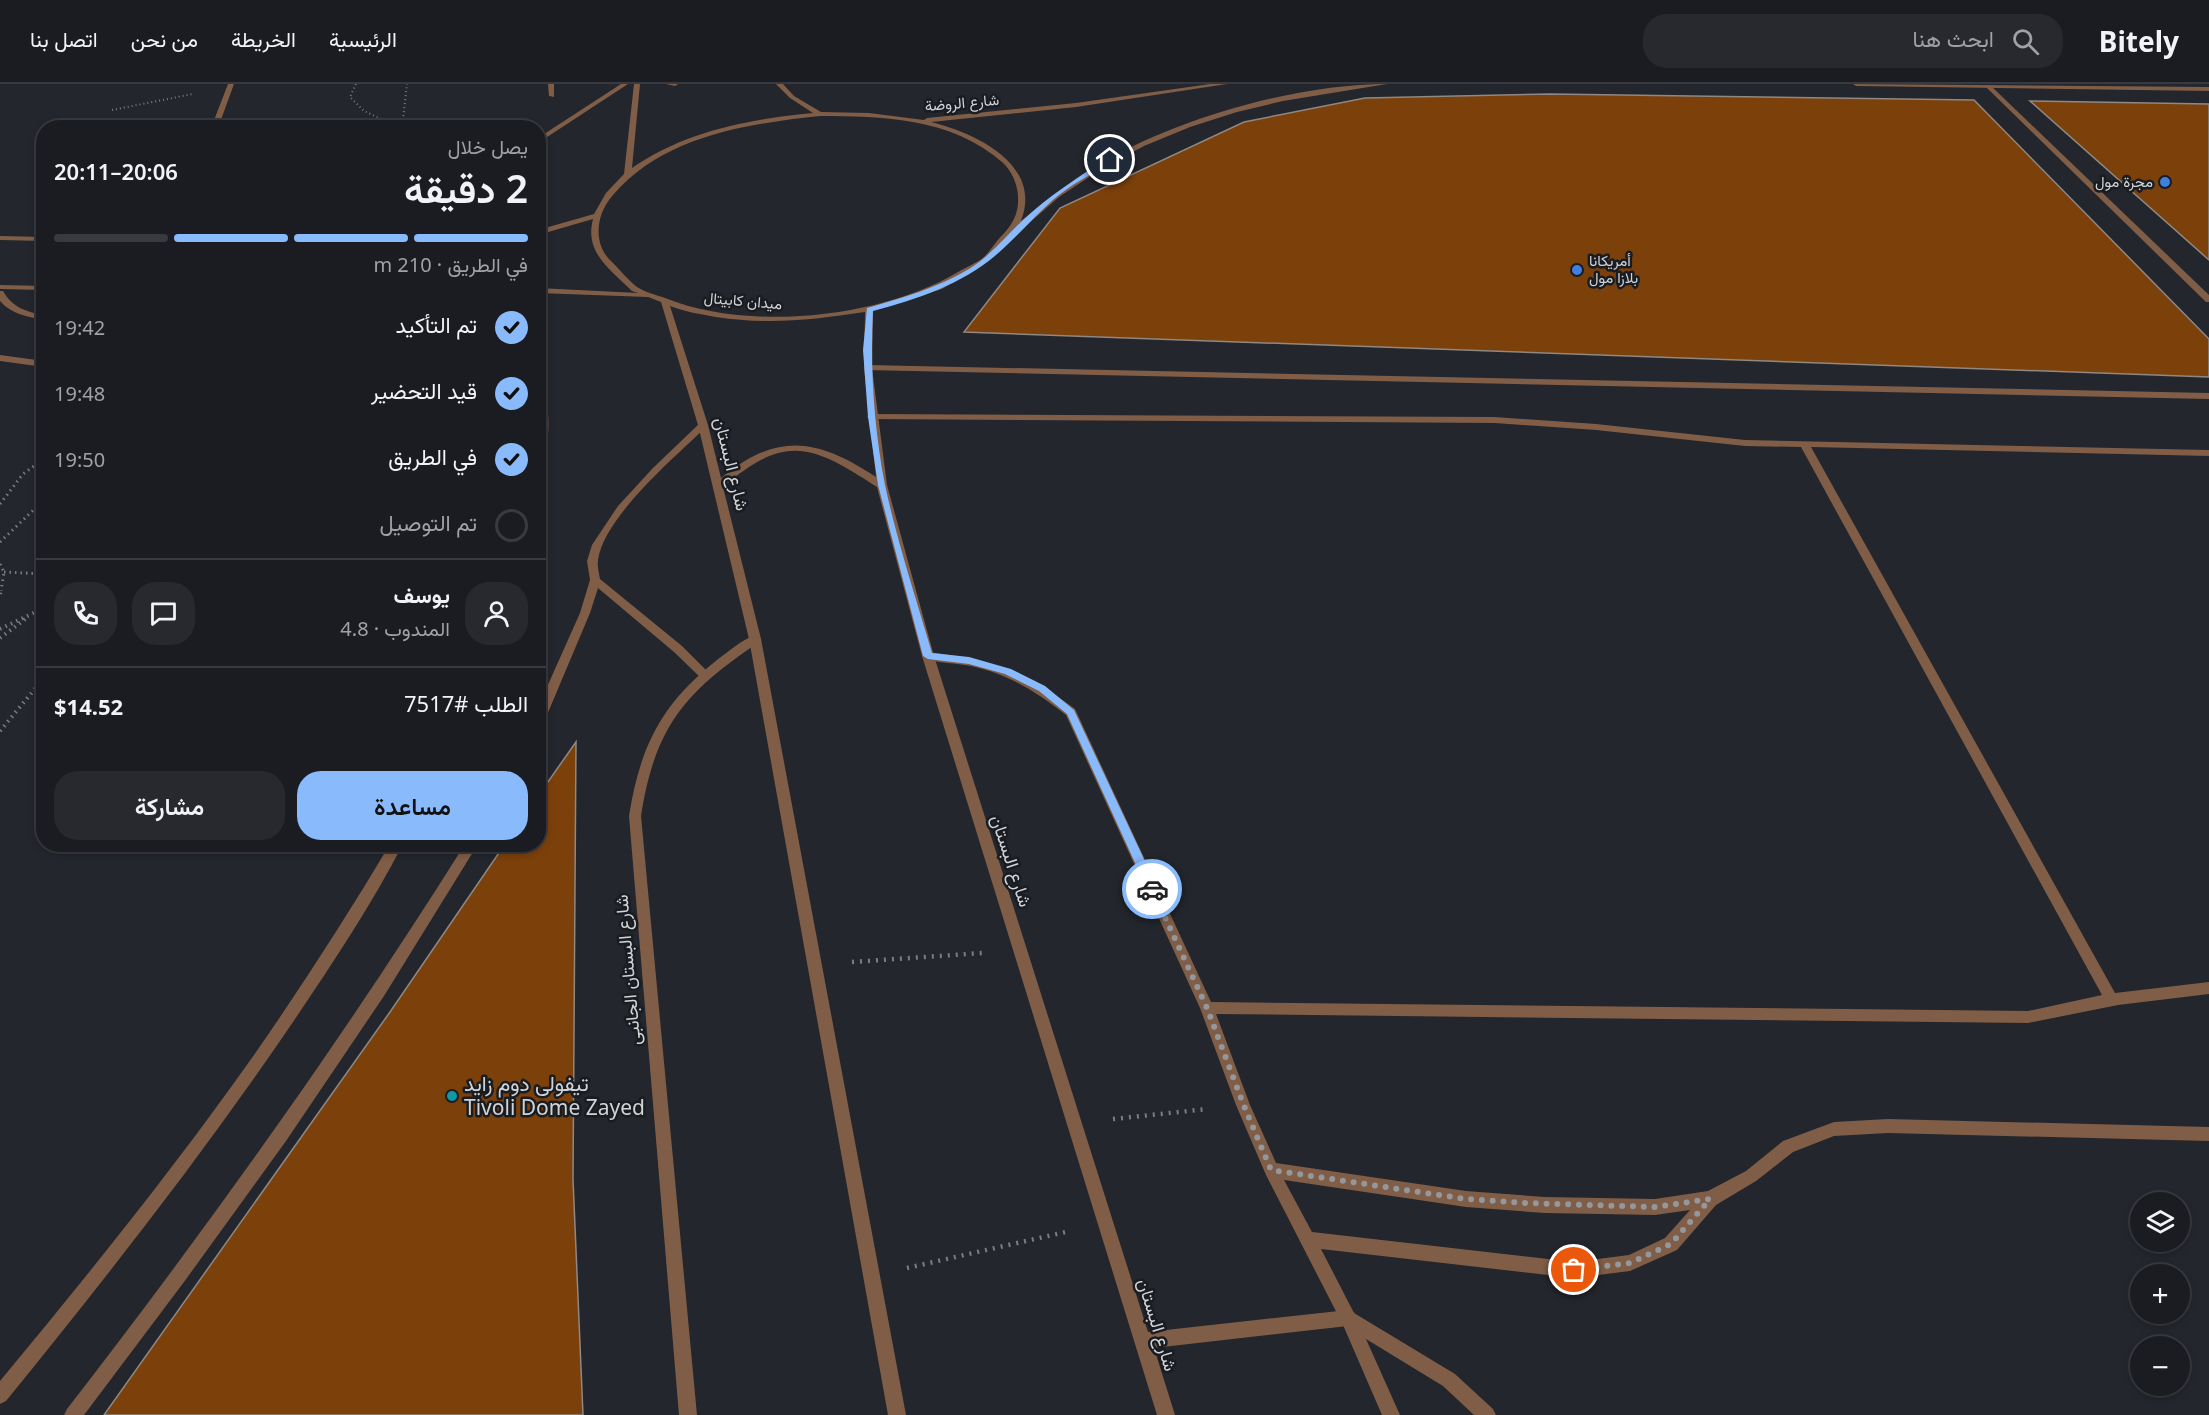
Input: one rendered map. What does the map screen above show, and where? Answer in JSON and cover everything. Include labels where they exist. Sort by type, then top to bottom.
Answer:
[{"type":"street","points":[[217,120],[231,84]]},
{"type":"street","points":[[551,84],[552,96]]},
{"type":"street","points":[[546,136],[625,84]]},
{"type":"street","points":[[628,175],[637,84]]},
{"type":"street","points":[[669,84],[675,84]]},
{"type":"street","points":[[779,84],[792,96],[820,114]]},
{"type":"street","name":"شارع الروضة","points":[[917,121],[1076,105],[1224,84]]},
{"type":"street","points":[[1012,234],[1064,188],[1094,168],[1158,136],[1226,112],[1262,103],[1319,92],[1384,84]]},
{"type":"street","points":[[1856,84],[2209,89]]},
{"type":"street","points":[[1988,86],[2209,300]]},
{"type":"street","name":"ميدان كابيتال","points":[[820,114],[880,116],[917,121],[971,138],[992,150],[1008,164],[1018,180],[1023,197],[1021,215],[1012,234],[996,252],[973,270],[908,299],[869,309],[798,319],[726,316],[665,303],[626,284],[608,268],[598,251],[594,234],[596,216],[614,188],[628,175],[648,161],[698,138],[757,122],[820,114]]},
{"type":"street","points":[[546,231],[596,216]]},
{"type":"street","points":[[0,238],[36,239]]},
{"type":"street","points":[[0,287],[36,288]]},
{"type":"street","points":[[546,290],[650,297]]},
{"type":"street","points":[[0,293],[2,300],[14,309],[36,316]]},
{"type":"street","name":"شارع البستان","points":[[665,303],[703,424],[755,639],[897,1415]]},
{"type":"street","name":"شارع البستان","points":[[869,309],[868,368],[872,417],[882,485],[928,656],[1166,1415]]},
{"type":"street","points":[[0,358],[36,363]]},
{"type":"street","points":[[868,368],[2209,396]]},
{"type":"street","points":[[872,417],[1495,420],[1596,427],[1745,443],[2209,453]]},
{"type":"street","points":[[546,703],[585,613],[595,580],[592,561],[600,539],[615,517],[703,424]]},
{"type":"street","points":[[1804,444],[2111,998]]},
{"type":"street","points":[[718,486],[739,467],[762,455],[791,448],[819,450],[841,459],[882,485]]},
{"type":"street","points":[[595,580],[678,649],[705,675]]},
{"type":"street","name":"شارع البستان الجانبى","points":[[688,1415],[635,816],[638,785],[647,754],[669,717],[682,699],[705,675],[729,655],[755,639]]},
{"type":"street","points":[[928,656],[969,660],[1008,671],[1042,688],[1071,712],[1207,1008],[1271,1170],[1348,1318],[1391,1415]]},
{"type":"street","points":[[0,1395],[108,1264],[211,1129],[296,1009],[392,852]]},
{"type":"street","points":[[74,1415],[158,1306],[340,1052],[467,852]]},
{"type":"street","points":[[1207,1008],[2028,1017],[2111,998],[2209,988]]},
{"type":"street","points":[[1306,1239],[1574,1270],[1630,1263],[1671,1244],[1710,1199],[1751,1176],[1788,1146],[1834,1129],[1888,1126],[2209,1134]]},
{"type":"street","points":[[1271,1170],[1466,1199],[1523,1203],[1655,1207],[1710,1199]]},
{"type":"street","points":[[1143,1341],[1348,1318],[1449,1380],[1487,1415]]},
{"type":"path","points":[[356,84],[350,97],[364,111],[384,120]]},
{"type":"path","points":[[402,120],[407,84]]},
{"type":"path","points":[[112,110],[175,99],[195,93]]},
{"type":"path","points":[[466,120],[473,119]]},
{"type":"path","points":[[0,504],[23,474],[36,465]]},
{"type":"path","points":[[0,542],[36,508]]},
{"type":"path","points":[[0,564],[4,572],[0,594]]},
{"type":"path","points":[[4,572],[36,574]]},
{"type":"path","points":[[0,629],[34,612]]},
{"type":"path","points":[[0,638],[34,612]]},
{"type":"path","points":[[0,731],[36,688]]},
{"type":"path","points":[[815,964],[1021,951]]},
{"type":"path","points":[[1074,1124],[1244,1106]]},
{"type":"path","points":[[872,1276],[1105,1223]]},
{"type":"building","name":"أمريكانا بلازا مول","points":[[1550,94],[1974,100],[2209,339],[2209,377],[964,332],[1060,208],[1244,122],[1365,98]]},
{"type":"building","name":"مجرة مول","points":[[2030,101],[2209,104],[2209,260]]},
{"type":"building","name":"تيفولى دوم زايد Tivoli Dome Zayed","points":[[576,742],[573,1179],[583,1415],[104,1415],[390,1012],[500,852],[546,852],[546,785]]},
{"type":"way so far","points":[[1152,889],[1207,1008],[1271,1170],[1466,1199],[1526,1203],[1655,1207],[1710,1199],[1671,1244],[1630,1263],[1574,1270]]},
{"type":"place","name":"مجرة مول","points":[[2165,182]]},
{"type":"place","name":"أمريكانا بلازا مول","points":[[1577,270]]},
{"type":"place","name":"تيفولى دوم زايد Tivoli Dome Zayed","points":[[452,1096]]},
{"type":"route","points":[[1110,160],[1064,188],[1024,222],[996,252],[973,270],[943,286],[908,299],[869,309],[867,350],[872,417],[882,485],[928,656],[969,660],[1008,671],[1042,688],[1071,712],[1152,889]]}]
